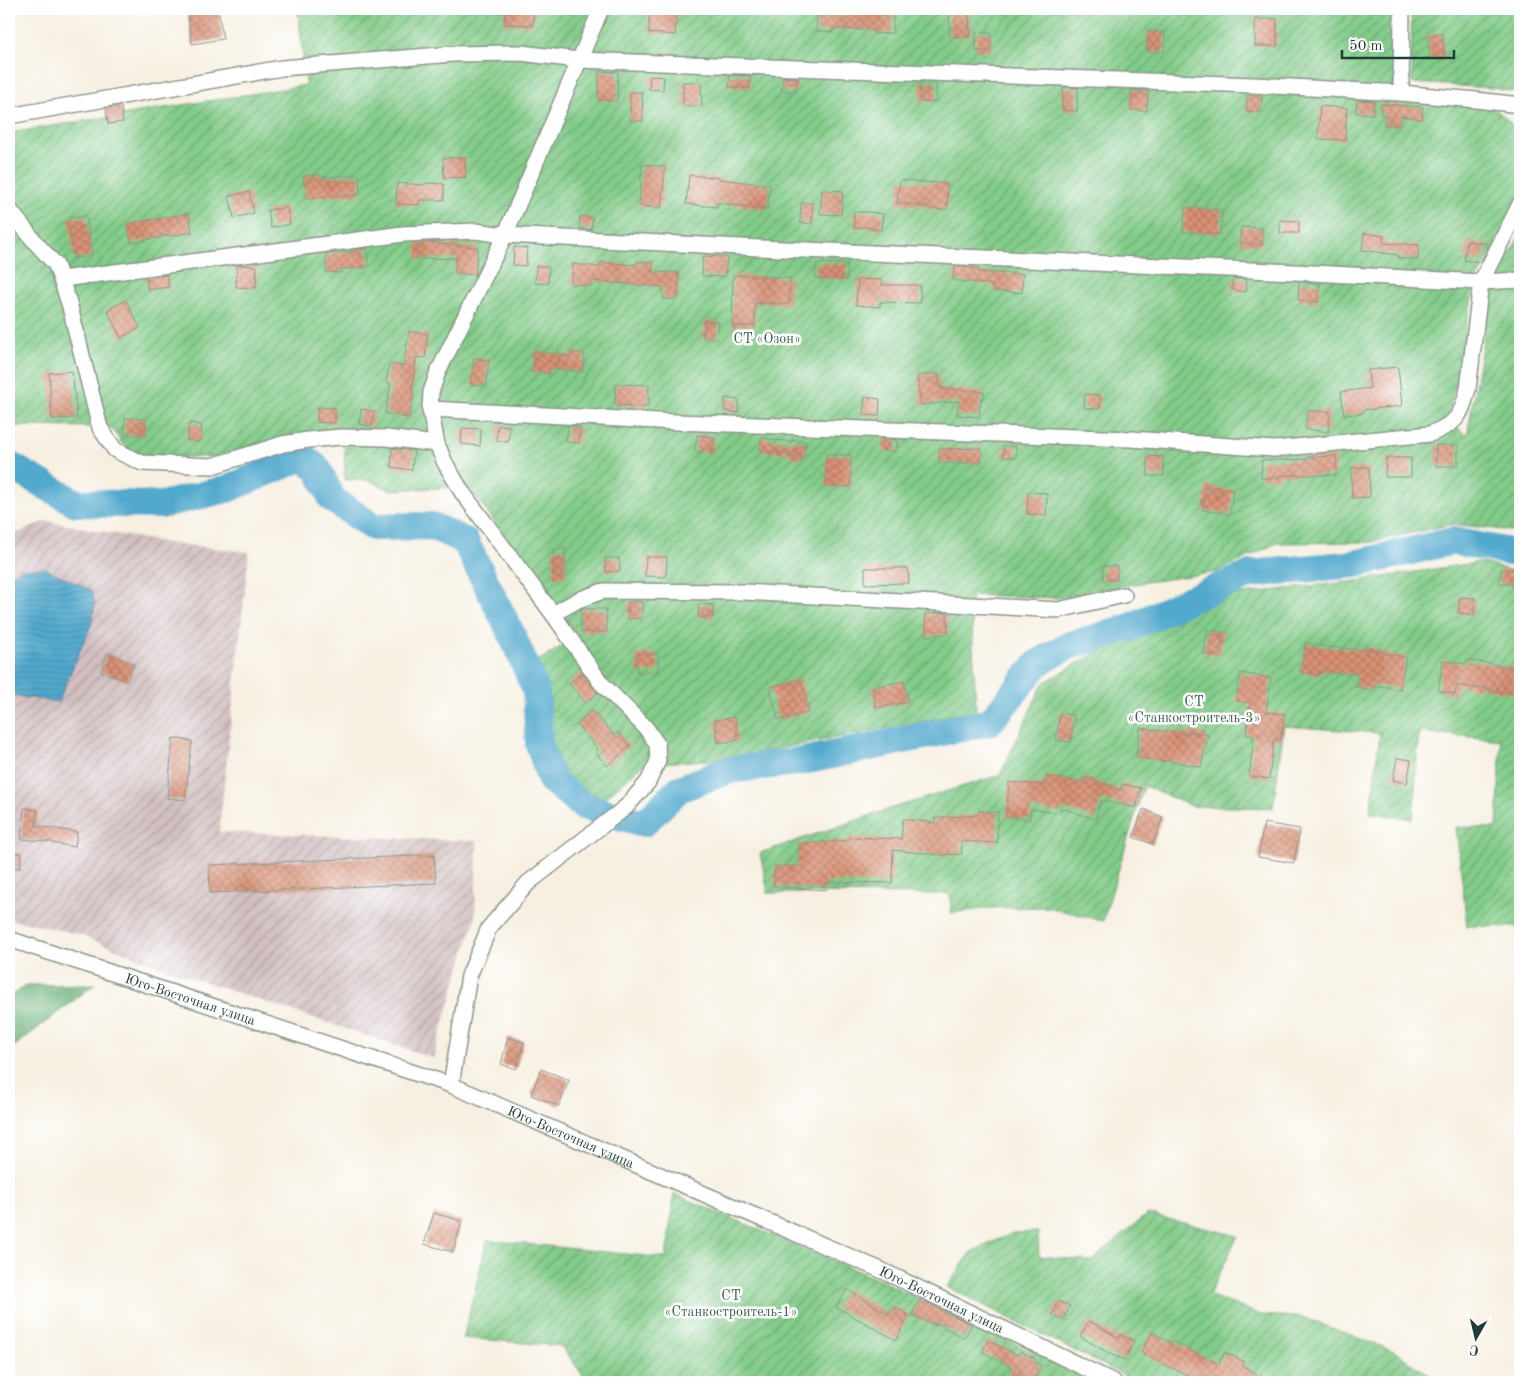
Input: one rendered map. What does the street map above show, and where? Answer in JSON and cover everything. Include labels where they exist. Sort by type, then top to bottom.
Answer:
[{"type":"street","points":[[451,1085],[469,976],[490,928],[528,882],[626,807],[648,782],[658,761],[657,744],[646,728],[601,683],[554,614],[462,492],[445,463],[437,444],[430,409],[431,392],[438,372],[505,235],[601,9]]},
{"type":"street","points":[[1401,94],[1402,9]]},
{"type":"street","points":[[9,116],[282,68],[453,54],[522,53],[578,60],[1253,85],[1401,94],[1519,107]]},
{"type":"street","points":[[430,409],[676,422],[1131,439],[1274,449],[1430,434],[1448,426],[1458,417],[1464,406],[1468,389],[1481,282],[1520,204]]},
{"type":"street","points":[[9,209],[56,265],[69,302],[100,428],[116,450],[142,463],[212,466],[283,444],[341,438],[386,438],[437,444]]},
{"type":"street","points":[[62,279],[404,234],[475,232],[760,248],[1481,282],[1520,280]]},
{"type":"street","points":[[554,614],[578,600],[603,591],[744,592],[1058,610],[1124,595]]},
{"type":"street","name":"Юго-Восточная улица","points":[[9,939],[451,1085],[883,1272],[1114,1382]]},
{"type":"shaded area","points":[[45,521],[168,543],[249,552],[219,832],[477,841],[475,919],[433,1058],[169,970],[78,934],[9,919],[9,537]]},
{"type":"green space","name":"СТ «Озон»","points":[[298,9],[1394,9],[1395,77],[1399,100],[1492,106],[1510,122],[1520,135],[1520,202],[1475,282],[1448,419],[1467,436],[1492,285],[1520,235],[1520,532],[1453,524],[1371,542],[1277,543],[1217,572],[1140,583],[1058,598],[971,595],[976,711],[725,759],[644,764],[604,799],[568,781],[551,743],[535,663],[578,636],[469,487],[390,490],[368,480],[345,480],[344,431],[287,436],[213,457],[150,457],[127,450],[112,429],[9,426],[9,203],[14,200],[9,193],[9,133],[306,85]]},
{"type":"green space","points":[[1411,9],[1520,9],[1520,93],[1493,88],[1412,83]]},
{"type":"green space","name":"СТ «Станкостроитель-3»","points":[[1480,562],[1520,573],[1520,927],[1467,926],[1456,827],[1497,828],[1501,740],[1419,732],[1413,819],[1370,813],[1380,733],[1284,726],[1273,808],[1192,806],[1144,786],[1103,921],[1048,907],[991,908],[951,913],[950,894],[768,893],[760,853],[892,808],[1000,775],[1043,683],[1088,657],[1225,596],[1356,581]]},
{"type":"green space","points":[[95,984],[16,1045],[9,1048],[9,997],[26,985]]},
{"type":"green space","name":"СТ «Станкостроитель-1»","points":[[674,1194],[884,1282],[1097,1382],[588,1382],[561,1346],[463,1338],[487,1240],[666,1258]]},
{"type":"green space","points":[[1147,1214],[1238,1236],[1209,1295],[1261,1315],[1302,1317],[1394,1351],[1440,1382],[1137,1382],[947,1287],[971,1252],[1013,1233],[1038,1232],[1039,1256],[1092,1261]]},
{"type":"water","points":[[44,568],[91,590],[95,603],[91,625],[58,702],[9,695],[9,577],[22,569]]},
{"type":"building","points":[[187,9],[218,9],[223,39],[192,44]]},
{"type":"building","points":[[505,9],[534,9],[533,25],[504,24]]},
{"type":"building","points":[[649,9],[677,9],[675,35],[649,33]]},
{"type":"building","points":[[874,9],[893,9],[893,33],[874,34],[874,30],[833,29],[833,32],[816,31],[817,14],[850,16],[850,11],[874,11]]},
{"type":"building","points":[[949,9],[969,9],[970,36],[950,37]]},
{"type":"building","points":[[1255,19],[1277,19],[1277,46],[1255,46]]},
{"type":"building","points":[[1148,31],[1165,32],[1164,52],[1147,52]]},
{"type":"building","points":[[976,32],[991,33],[991,51],[976,51]]},
{"type":"building","points":[[1443,34],[1444,59],[1430,60],[1428,35]]},
{"type":"building","points":[[599,71],[618,72],[617,101],[598,100]]},
{"type":"building","points":[[730,75],[750,76],[750,88],[729,87]]},
{"type":"building","points":[[650,76],[664,77],[663,90],[649,89]]},
{"type":"building","points":[[783,77],[798,78],[796,92],[781,90]]},
{"type":"building","points":[[683,82],[701,82],[702,106],[683,106]]},
{"type":"building","points":[[920,82],[936,83],[936,102],[920,102]]},
{"type":"building","points":[[1063,87],[1078,88],[1077,111],[1062,110]]},
{"type":"building","points":[[1131,90],[1148,91],[1147,111],[1131,110]]},
{"type":"building","points":[[630,92],[642,92],[643,121],[630,121]]},
{"type":"building","points":[[1247,95],[1262,96],[1261,112],[1246,111]]},
{"type":"building","points":[[1357,100],[1374,101],[1373,114],[1356,113]]},
{"type":"building","points":[[1381,104],[1423,107],[1422,119],[1401,116],[1400,126],[1384,125],[1385,114],[1380,114]]},
{"type":"building","points":[[121,106],[123,122],[108,124],[106,108]]},
{"type":"building","points":[[1320,106],[1347,108],[1345,140],[1318,139]]},
{"type":"building","points":[[465,157],[466,177],[444,178],[443,158]]},
{"type":"building","points":[[642,164],[665,167],[661,208],[639,206]]},
{"type":"building","points":[[320,174],[321,177],[359,175],[360,195],[306,199],[303,176]]},
{"type":"building","points":[[689,175],[770,185],[767,209],[717,203],[717,207],[686,204]]},
{"type":"building","points":[[900,180],[948,184],[947,210],[897,203]]},
{"type":"building","points":[[397,183],[444,184],[444,200],[419,200],[419,205],[396,204]]},
{"type":"building","points":[[822,190],[843,191],[841,215],[820,214]]},
{"type":"building","points":[[249,192],[254,213],[234,218],[229,196]]},
{"type":"building","points":[[801,203],[813,203],[812,224],[800,223]]},
{"type":"building","points":[[287,207],[290,224],[271,228],[268,210]]},
{"type":"building","points":[[1185,207],[1222,210],[1220,234],[1183,232]]},
{"type":"building","points":[[854,212],[883,214],[881,230],[864,227],[854,228]]},
{"type":"building","points":[[189,213],[192,232],[131,243],[127,224]]},
{"type":"building","points":[[86,216],[92,256],[74,258],[69,218]]},
{"type":"building","points":[[580,216],[593,218],[591,230],[579,228]]},
{"type":"building","points":[[1280,220],[1299,221],[1299,233],[1280,233]]},
{"type":"building","points":[[1241,227],[1263,228],[1262,245],[1240,243]]},
{"type":"building","points":[[1364,233],[1384,236],[1383,243],[1419,245],[1418,260],[1398,258],[1398,255],[1362,250]]},
{"type":"building","points":[[1467,241],[1488,244],[1480,262],[1464,260]]},
{"type":"building","points":[[438,242],[438,244],[478,247],[475,275],[455,273],[456,258],[417,259],[417,243]]},
{"type":"building","points":[[514,247],[527,248],[526,266],[513,265]]},
{"type":"building","points":[[367,248],[368,267],[341,269],[341,273],[326,272],[326,254],[352,252],[352,250]]},
{"type":"building","points":[[703,256],[727,257],[725,277],[702,276]]},
{"type":"building","points":[[637,261],[653,262],[652,272],[679,273],[678,299],[663,299],[663,287],[592,281],[592,286],[571,284],[573,264],[600,267],[601,262],[636,265]]},
{"type":"building","points":[[816,263],[847,264],[847,280],[816,278]]},
{"type":"building","points":[[237,265],[257,266],[256,288],[236,287]]},
{"type":"building","points":[[536,266],[549,267],[548,284],[535,283]]},
{"type":"building","points":[[955,266],[979,269],[978,272],[1023,274],[1022,293],[993,291],[993,285],[953,280]]},
{"type":"building","points":[[167,275],[169,287],[148,290],[146,277]]},
{"type":"building","points":[[733,275],[790,278],[789,304],[755,303],[755,326],[732,326]]},
{"type":"building","points":[[858,279],[882,280],[882,285],[920,285],[920,303],[880,302],[880,307],[856,305]]},
{"type":"building","points":[[1233,279],[1247,279],[1246,292],[1232,290]]},
{"type":"building","points":[[1299,282],[1320,284],[1318,302],[1298,300]]},
{"type":"building","points":[[126,300],[140,328],[121,338],[107,310]]},
{"type":"building","points":[[705,321],[719,322],[717,339],[703,338]]},
{"type":"building","points":[[409,331],[428,334],[425,358],[416,357],[412,393],[414,393],[409,418],[385,413],[391,384],[386,383],[389,364],[403,366]]},
{"type":"building","points":[[535,351],[572,356],[572,352],[585,354],[583,372],[550,368],[549,374],[532,372]]},
{"type":"building","points":[[474,358],[489,360],[486,386],[471,385]]},
{"type":"building","points":[[1398,367],[1402,406],[1363,410],[1363,413],[1344,415],[1341,392],[1370,388],[1368,370]]},
{"type":"building","points":[[72,371],[77,418],[52,419],[49,373]]},
{"type":"building","points":[[938,373],[940,388],[984,392],[984,398],[981,398],[979,417],[957,415],[959,401],[921,405],[917,376]]},
{"type":"building","points":[[616,384],[649,385],[648,406],[615,405]]},
{"type":"building","points":[[1085,394],[1100,395],[1100,409],[1084,408]]},
{"type":"building","points":[[865,397],[880,399],[879,416],[863,415]]},
{"type":"building","points":[[725,398],[739,400],[738,413],[724,411]]},
{"type":"building","points":[[317,407],[335,408],[335,423],[317,422]]},
{"type":"building","points":[[361,409],[374,411],[372,426],[359,424]]},
{"type":"building","points":[[1308,410],[1330,412],[1328,432],[1305,429]]},
{"type":"building","points":[[125,418],[146,419],[145,436],[124,434]]},
{"type":"building","points":[[189,423],[202,425],[200,442],[187,440]]},
{"type":"building","points":[[498,425],[510,426],[508,442],[496,441]]},
{"type":"building","points":[[568,426],[580,428],[579,443],[566,442]]},
{"type":"building","points":[[462,428],[481,429],[480,446],[461,444]]},
{"type":"building","points":[[697,435],[714,437],[712,453],[695,451]]},
{"type":"building","points":[[761,438],[806,442],[804,458],[790,457],[790,453],[760,451]]},
{"type":"building","points":[[883,439],[897,440],[897,451],[883,451]]},
{"type":"building","points":[[1436,445],[1458,445],[1458,466],[1436,466]]},
{"type":"building","points":[[1004,446],[1016,446],[1016,458],[1003,457]]},
{"type":"building","points":[[392,448],[414,451],[412,470],[391,467]]},
{"type":"building","points":[[981,448],[981,463],[939,463],[939,449]]},
{"type":"building","points":[[826,455],[851,455],[851,487],[826,487]]},
{"type":"building","points":[[1163,456],[1164,476],[1148,476],[1147,457]]},
{"type":"building","points":[[1336,456],[1336,475],[1279,475],[1279,478],[1261,478],[1262,460]]},
{"type":"building","points":[[1386,458],[1411,458],[1411,477],[1385,477]]},
{"type":"building","points":[[1369,467],[1370,497],[1352,498],[1351,468]]},
{"type":"building","points":[[1206,486],[1233,490],[1230,514],[1203,510]]},
{"type":"building","points":[[1028,492],[1047,493],[1046,515],[1027,514]]},
{"type":"building","points":[[553,549],[565,549],[566,576],[554,577]]},
{"type":"building","points":[[646,557],[667,557],[666,577],[645,576]]},
{"type":"building","points":[[605,558],[619,558],[620,571],[606,572]]},
{"type":"building","points":[[1103,566],[1117,566],[1117,580],[1103,580]]},
{"type":"building","points":[[865,568],[908,568],[909,583],[865,584]]},
{"type":"building","points":[[1501,569],[1515,570],[1514,585],[1499,583]]},
{"type":"building","points":[[1460,597],[1475,598],[1474,615],[1458,613]]},
{"type":"building","points":[[628,602],[642,602],[642,618],[628,619]]},
{"type":"building","points":[[699,604],[713,605],[713,618],[698,617]]},
{"type":"building","points":[[581,609],[606,609],[607,632],[581,632]]},
{"type":"building","points":[[947,613],[948,634],[926,636],[925,614]]},
{"type":"building","points":[[1207,630],[1223,632],[1220,656],[1204,654]]},
{"type":"building","points":[[1306,643],[1332,648],[1365,650],[1366,647],[1382,651],[1382,653],[1406,657],[1400,689],[1373,685],[1372,690],[1355,686],[1358,675],[1320,671],[1320,675],[1300,672]]},
{"type":"building","points":[[107,653],[134,664],[127,681],[101,671]]},
{"type":"building","points":[[637,654],[658,654],[658,672],[637,672]]},
{"type":"building","points":[[1443,660],[1466,664],[1467,660],[1517,668],[1513,694],[1479,687],[1479,689],[1457,685],[1455,694],[1438,691]]},
{"type":"building","points":[[582,672],[598,693],[586,703],[569,684]]},
{"type":"building","points":[[1240,673],[1271,678],[1266,712],[1285,714],[1281,740],[1274,739],[1269,779],[1249,776],[1254,736],[1246,735],[1250,703],[1236,701]]},
{"type":"building","points":[[801,679],[809,712],[778,720],[770,687]]},
{"type":"building","points":[[904,681],[908,702],[876,708],[872,687]]},
{"type":"building","points":[[592,710],[614,735],[618,732],[630,746],[607,766],[595,752],[598,749],[577,725]]},
{"type":"building","points":[[1060,713],[1074,715],[1071,742],[1056,740]]},
{"type":"building","points":[[735,717],[738,740],[718,743],[715,720]]},
{"type":"building","points":[[1140,728],[1190,734],[1190,731],[1208,735],[1201,767],[1136,757]]},
{"type":"building","points":[[173,738],[192,741],[185,800],[167,798]]},
{"type":"building","points":[[1397,758],[1411,760],[1407,783],[1393,780]]},
{"type":"building","points":[[1046,776],[1082,782],[1084,777],[1121,790],[1122,784],[1141,788],[1136,808],[1101,800],[1095,819],[1061,808],[1061,813],[1031,809],[1030,819],[1006,817],[1009,782],[1044,785]]},
{"type":"building","points":[[24,808],[38,810],[36,826],[77,832],[75,847],[52,842],[21,839]]},
{"type":"building","points":[[1143,809],[1163,817],[1153,844],[1133,837]]},
{"type":"building","points":[[979,811],[998,812],[997,843],[961,841],[962,854],[941,855],[893,850],[892,883],[826,882],[826,890],[774,886],[775,866],[797,866],[799,844],[849,840],[849,837],[901,839],[903,819],[935,823],[935,818],[978,815]]},
{"type":"building","points":[[1264,823],[1300,829],[1294,863],[1258,857]]},
{"type":"building","points":[[9,852],[22,853],[20,868],[9,867]]},
{"type":"building","points":[[434,855],[436,883],[210,893],[209,865]]},
{"type":"building","points":[[508,1037],[524,1042],[516,1069],[501,1064]]},
{"type":"building","points":[[541,1069],[569,1080],[559,1106],[531,1095]]},
{"type":"building","points":[[434,1213],[462,1221],[453,1252],[424,1244]]},
{"type":"building","points":[[847,1289],[888,1314],[892,1306],[909,1315],[896,1340],[836,1307]]},
{"type":"building","points":[[920,1299],[972,1325],[964,1338],[937,1323],[936,1326],[912,1315]]},
{"type":"building","points":[[1058,1301],[1070,1306],[1063,1321],[1052,1315]]},
{"type":"building","points":[[1089,1321],[1119,1338],[1120,1335],[1134,1341],[1125,1360],[1110,1354],[1080,1336]]},
{"type":"building","points":[[1152,1332],[1171,1343],[1172,1341],[1219,1364],[1225,1352],[1244,1362],[1242,1365],[1271,1382],[1204,1382],[1162,1364],[1141,1352]]},
{"type":"building","points":[[988,1340],[1018,1355],[1020,1351],[1036,1359],[1034,1362],[1041,1365],[1033,1382],[1005,1382],[1012,1367],[982,1352]]},
{"type":"waterway","points":[[9,465],[76,503],[161,505],[227,489],[303,457],[318,469],[332,499],[373,527],[432,526],[465,541],[512,635],[536,691],[539,744],[551,780],[583,806],[644,823],[679,789],[729,770],[803,761],[990,722],[1038,663],[1068,646],[1131,627],[1188,600],[1251,574],[1355,564],[1453,541],[1520,554]]}]
